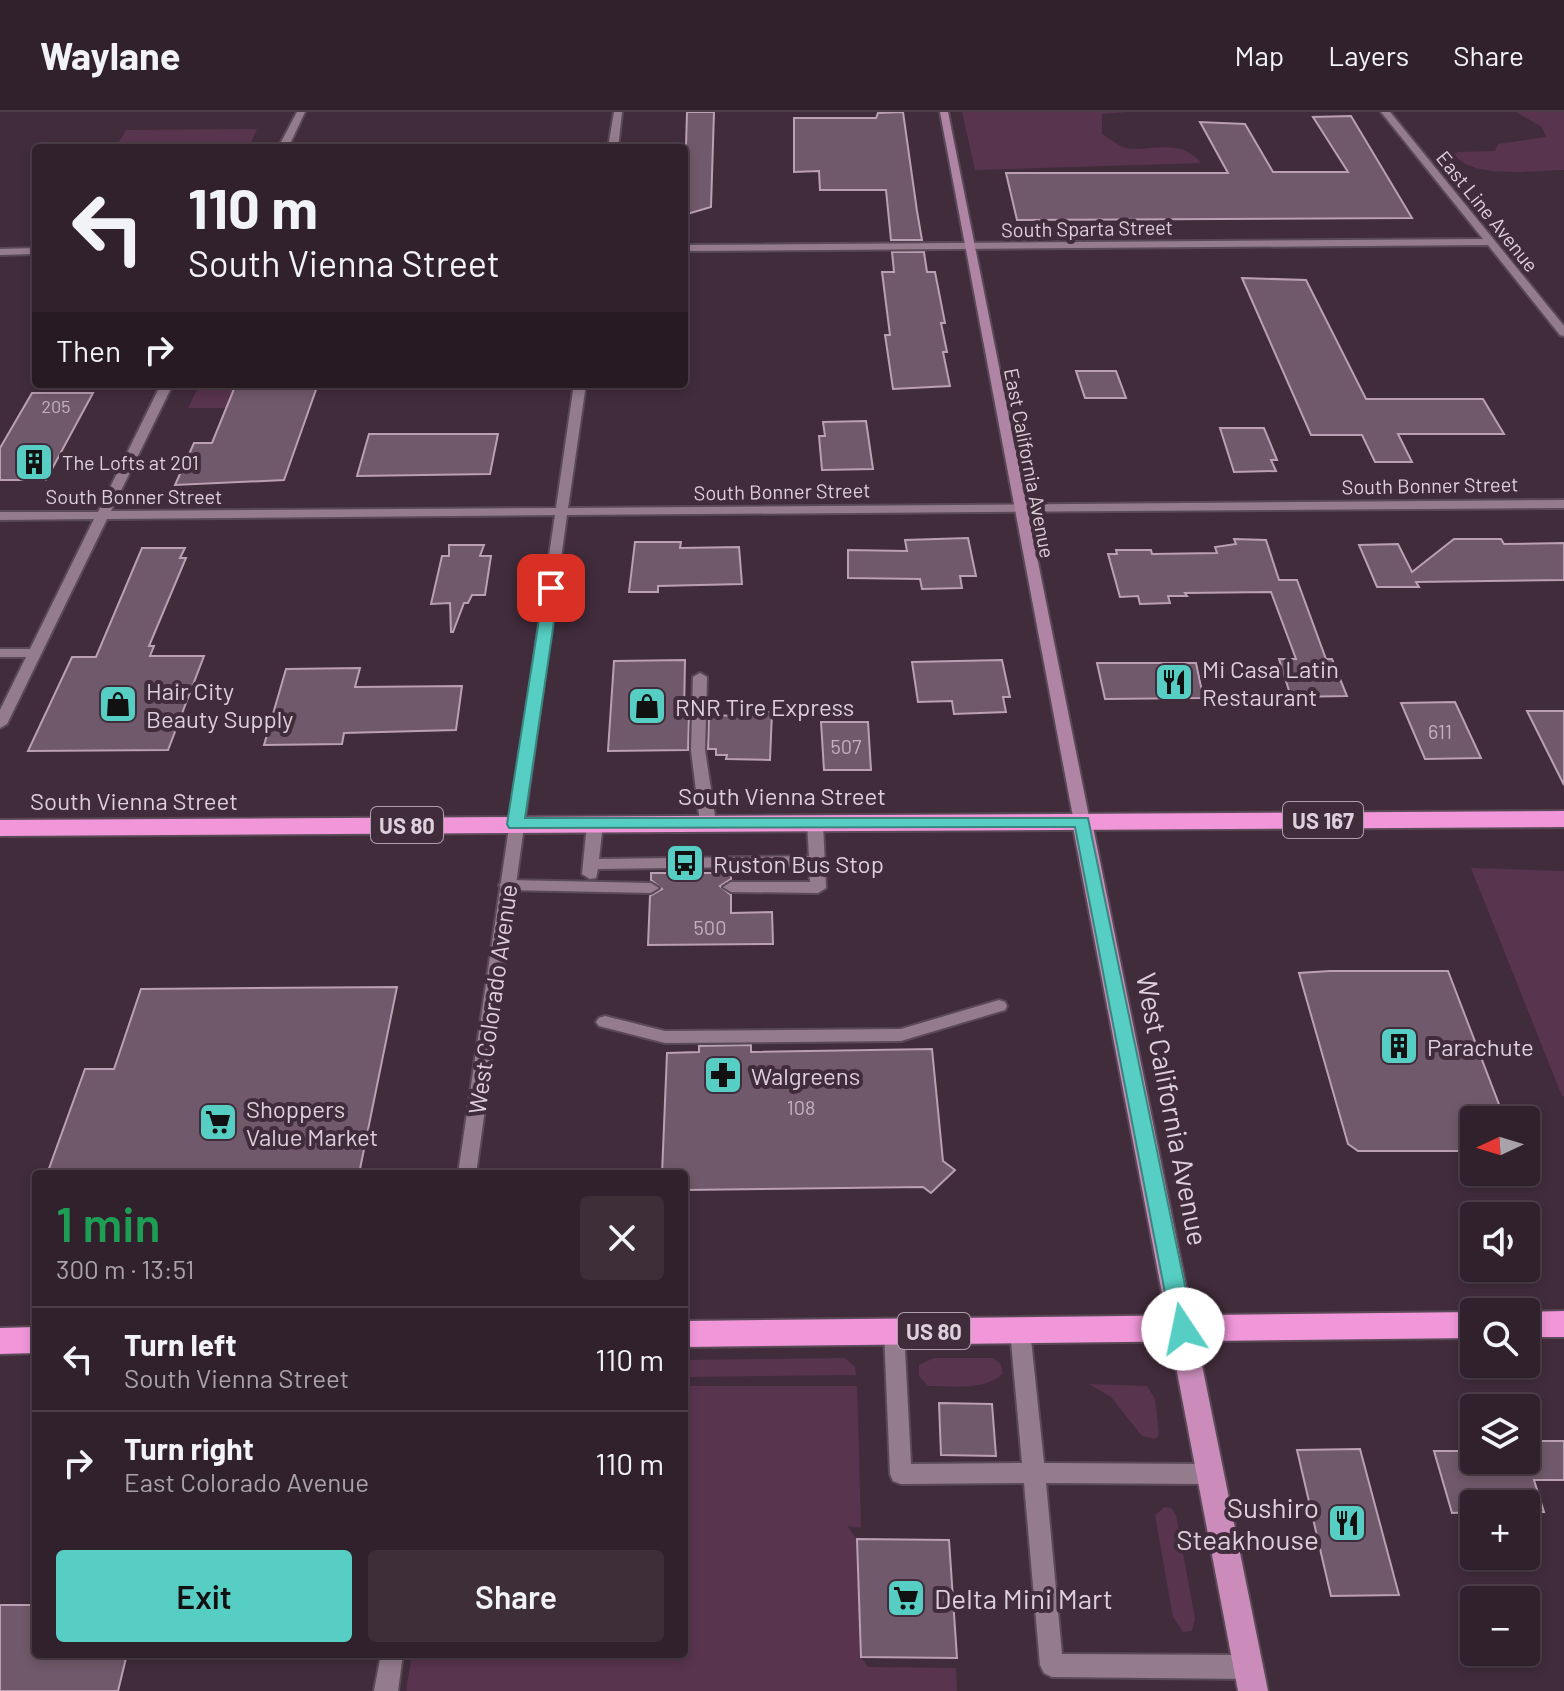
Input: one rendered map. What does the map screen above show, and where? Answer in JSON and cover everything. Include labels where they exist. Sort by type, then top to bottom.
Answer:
[{"type":"highway","name":"South Vienna Street","points":[[0,828],[1564,819]]},
{"type":"highway","points":[[1540,1324],[1564,1324]]},
{"type":"highway","points":[[1183,1329],[1460,1325]]},
{"type":"highway","name":"US 80","points":[[688,1334],[1183,1329]]},
{"type":"highway","points":[[0,1341],[32,1340]]},
{"type":"main road","name":"East California Avenue","points":[[944,112],[1082,822]]},
{"type":"main road","name":"West California Avenue","points":[[1082,822],[1251,1679]]},
{"type":"street","points":[[285,144],[301,112]]},
{"type":"street","points":[[614,144],[618,112]]},
{"type":"street","name":"East Line Avenue","points":[[1385,112],[1564,333]]},
{"type":"street","name":"South Sparta Street","points":[[688,248],[1490,242]]},
{"type":"street","points":[[0,252],[32,251]]},
{"type":"street","points":[[0,724],[165,388]]},
{"type":"street","name":"West Colorado Avenue","points":[[468,1170],[579,388]]},
{"type":"street","name":"South Bonner Street","points":[[0,516],[1564,504]]},
{"type":"street","points":[[0,653],[34,653]]},
{"type":"street","points":[[700,677],[698,750],[708,823]]},
{"type":"street","points":[[731,887],[818,888],[815,823]]},
{"type":"street","points":[[588,886],[595,824]]},
{"type":"street","points":[[591,864],[817,861]]},
{"type":"street","points":[[507,885],[651,888]]},
{"type":"street","points":[[605,1022],[665,1037],[901,1035],[999,1006]]},
{"type":"street","points":[[1020,1330],[1052,1665],[1251,1679]]},
{"type":"street","points":[[894,1331],[901,1474],[1210,1474]]},
{"type":"street","points":[[386,1691],[391,1658]]},
{"type":"shaded area","points":[[962,112],[1127,112],[1102,114],[1102,134],[1130,149],[1177,148],[1201,163],[975,170]]},
{"type":"shaded area","points":[[1516,112],[1564,112],[1564,170],[1489,170],[1463,162],[1454,154],[1495,151],[1498,144],[1546,137],[1542,127]]},
{"type":"shaded area","points":[[257,129],[251,144],[117,144],[126,130]]},
{"type":"shaded area","points":[[198,388],[234,388],[226,408],[188,408]]},
{"type":"shaded area","points":[[1471,868],[1564,871],[1564,1096],[1562,1096]]},
{"type":"shaded area","points":[[845,1358],[855,1367],[856,1375],[688,1377],[688,1360]]},
{"type":"shaded area","points":[[934,1358],[993,1358],[1000,1363],[1003,1373],[988,1383],[978,1385],[928,1386],[919,1376],[919,1365]]},
{"type":"shaded area","points":[[1089,1384],[1147,1386],[1155,1399],[1159,1435],[1155,1439],[1142,1436],[1111,1397]]},
{"type":"shaded area","points":[[688,1386],[857,1386],[861,1528],[847,1526],[857,1539],[861,1657],[868,1667],[956,1668],[957,1691],[406,1691],[411,1658],[688,1658]]},
{"type":"shaded area","points":[[1165,1507],[1171,1508],[1176,1515],[1195,1619],[1192,1631],[1183,1632],[1173,1617],[1155,1515]]},
{"type":"building","points":[[687,112],[714,112],[711,207],[688,214],[688,144]]},
{"type":"building","points":[[903,112],[922,240],[891,240],[886,190],[820,190],[819,171],[794,172],[794,118],[876,118],[878,113]]},
{"type":"building","points":[[1351,116],[1412,218],[1017,220],[1006,173],[1228,173],[1200,122],[1245,124],[1273,172],[1348,172],[1313,117]]},
{"type":"building","points":[[892,252],[924,252],[927,272],[935,272],[945,323],[941,323],[947,352],[943,352],[950,386],[893,389],[885,335],[890,335],[882,272],[894,272]]},
{"type":"building","points":[[1242,278],[1306,280],[1366,399],[1483,399],[1504,434],[1398,434],[1412,462],[1375,462],[1362,435],[1311,435]]},
{"type":"building","points":[[1076,371],[1116,371],[1126,398],[1085,398]]},
{"type":"building","points":[[234,388],[317,388],[284,480],[175,485],[194,443],[212,443]]},
{"type":"building","points":[[32,393],[93,393],[46,480],[0,480],[0,448]]},
{"type":"building","points":[[866,421],[873,469],[822,470],[819,436],[825,436],[823,422]]},
{"type":"building","points":[[1220,428],[1264,428],[1277,460],[1271,460],[1276,471],[1234,472]]},
{"type":"building","points":[[369,434],[498,434],[490,474],[357,476]]},
{"type":"building","points":[[968,538],[976,576],[960,576],[962,588],[922,589],[920,579],[848,578],[848,550],[907,551],[905,540]]},
{"type":"building","points":[[1234,539],[1266,540],[1279,580],[1297,580],[1326,659],[1332,659],[1347,696],[1291,697],[1279,659],[1296,659],[1271,592],[1185,593],[1187,596],[1168,596],[1170,603],[1140,604],[1138,596],[1120,597],[1108,554],[1117,554],[1116,550],[1151,550],[1152,554],[1217,553],[1215,547],[1236,544]]},
{"type":"building","points":[[1454,539],[1501,539],[1504,544],[1564,543],[1564,580],[1416,582],[1419,587],[1377,587],[1359,545],[1398,544],[1412,572]]},
{"type":"building","points":[[635,542],[681,542],[680,548],[739,547],[742,584],[658,586],[658,592],[629,592]]},
{"type":"building","points":[[449,545],[484,545],[480,556],[491,556],[485,595],[472,595],[468,603],[464,603],[453,632],[450,603],[431,604],[442,556],[449,556]]},
{"type":"building","name":"Hair City Beauty Supply","points":[[142,548],[185,548],[180,558],[186,558],[149,646],[154,646],[150,656],[204,656],[168,750],[28,751],[72,657],[96,657]]},
{"type":"building","name":"RNR Tire Express","points":[[685,660],[684,715],[689,715],[688,750],[608,751],[614,661]]},
{"type":"building","points":[[1002,660],[1010,697],[1003,697],[1006,712],[954,714],[952,701],[918,702],[912,662]]},
{"type":"building","name":"Mi Casa Latin Restaurant","points":[[1097,663],[1196,663],[1203,696],[1105,699]]},
{"type":"building","points":[[360,668],[355,687],[462,686],[456,730],[344,733],[342,744],[264,745],[286,669]]},
{"type":"building","points":[[1455,702],[1481,758],[1425,759],[1401,703]]},
{"type":"building","points":[[738,711],[772,712],[770,760],[726,759],[727,755],[716,755],[716,749],[708,749],[709,715],[738,716]]},
{"type":"building","points":[[1527,711],[1564,711],[1564,785]]},
{"type":"building","points":[[821,722],[868,722],[871,770],[824,770]]},
{"type":"building","points":[[651,873],[731,873],[731,879],[720,886],[731,895],[731,913],[772,912],[773,944],[648,945],[650,896],[662,889],[651,880]]},
{"type":"building","name":"Parachute","points":[[1448,971],[1500,1106],[1460,1106],[1460,1151],[1358,1151],[1348,1144],[1299,973]]},
{"type":"building","name":"Shoppers Value Market","points":[[397,987],[360,1170],[48,1170],[85,1069],[114,1069],[141,989]]},
{"type":"building","name":"Walgreens","points":[[751,1045],[751,1052],[932,1049],[943,1161],[955,1170],[931,1193],[923,1187],[688,1190],[688,1170],[662,1170],[667,1053],[699,1052],[699,1046]]},
{"type":"building","points":[[939,1403],[992,1404],[996,1456],[941,1455]]},
{"type":"building","points":[[1540,1441],[1564,1441],[1564,1480],[1534,1480],[1537,1490],[1460,1490],[1460,1513],[1452,1513],[1434,1451],[1460,1451],[1460,1474],[1540,1474]]},
{"type":"building","name":"Sushiro Steakhouse","points":[[1360,1449],[1399,1595],[1331,1596],[1297,1450]]},
{"type":"building","name":"Delta Mini Mart","points":[[857,1539],[949,1540],[957,1658],[861,1657]]},
{"type":"building","points":[[0,1605],[32,1605],[32,1658],[126,1658],[118,1691],[0,1691]]},
{"type":"place","name":"The Lofts at 201","points":[[34,462]]},
{"type":"place","name":"Mi Casa Latin Restaurant","points":[[1174,682]]},
{"type":"place","name":"Hair City Beauty Supply","points":[[118,704]]},
{"type":"place","name":"RNR Tire Express","points":[[647,706]]},
{"type":"place","name":"Ruston Bus Stop","points":[[685,863]]},
{"type":"place","name":"Parachute","points":[[1399,1046]]},
{"type":"place","name":"Walgreens","points":[[723,1075]]},
{"type":"place","name":"Shoppers Value Market","points":[[218,1122]]},
{"type":"place","name":"Sushiro Steakhouse","points":[[1347,1523]]},
{"type":"place","name":"Delta Mini Mart","points":[[906,1598]]},
{"type":"route","points":[[551,588],[515,824],[1082,822],[1183,1329]]}]
